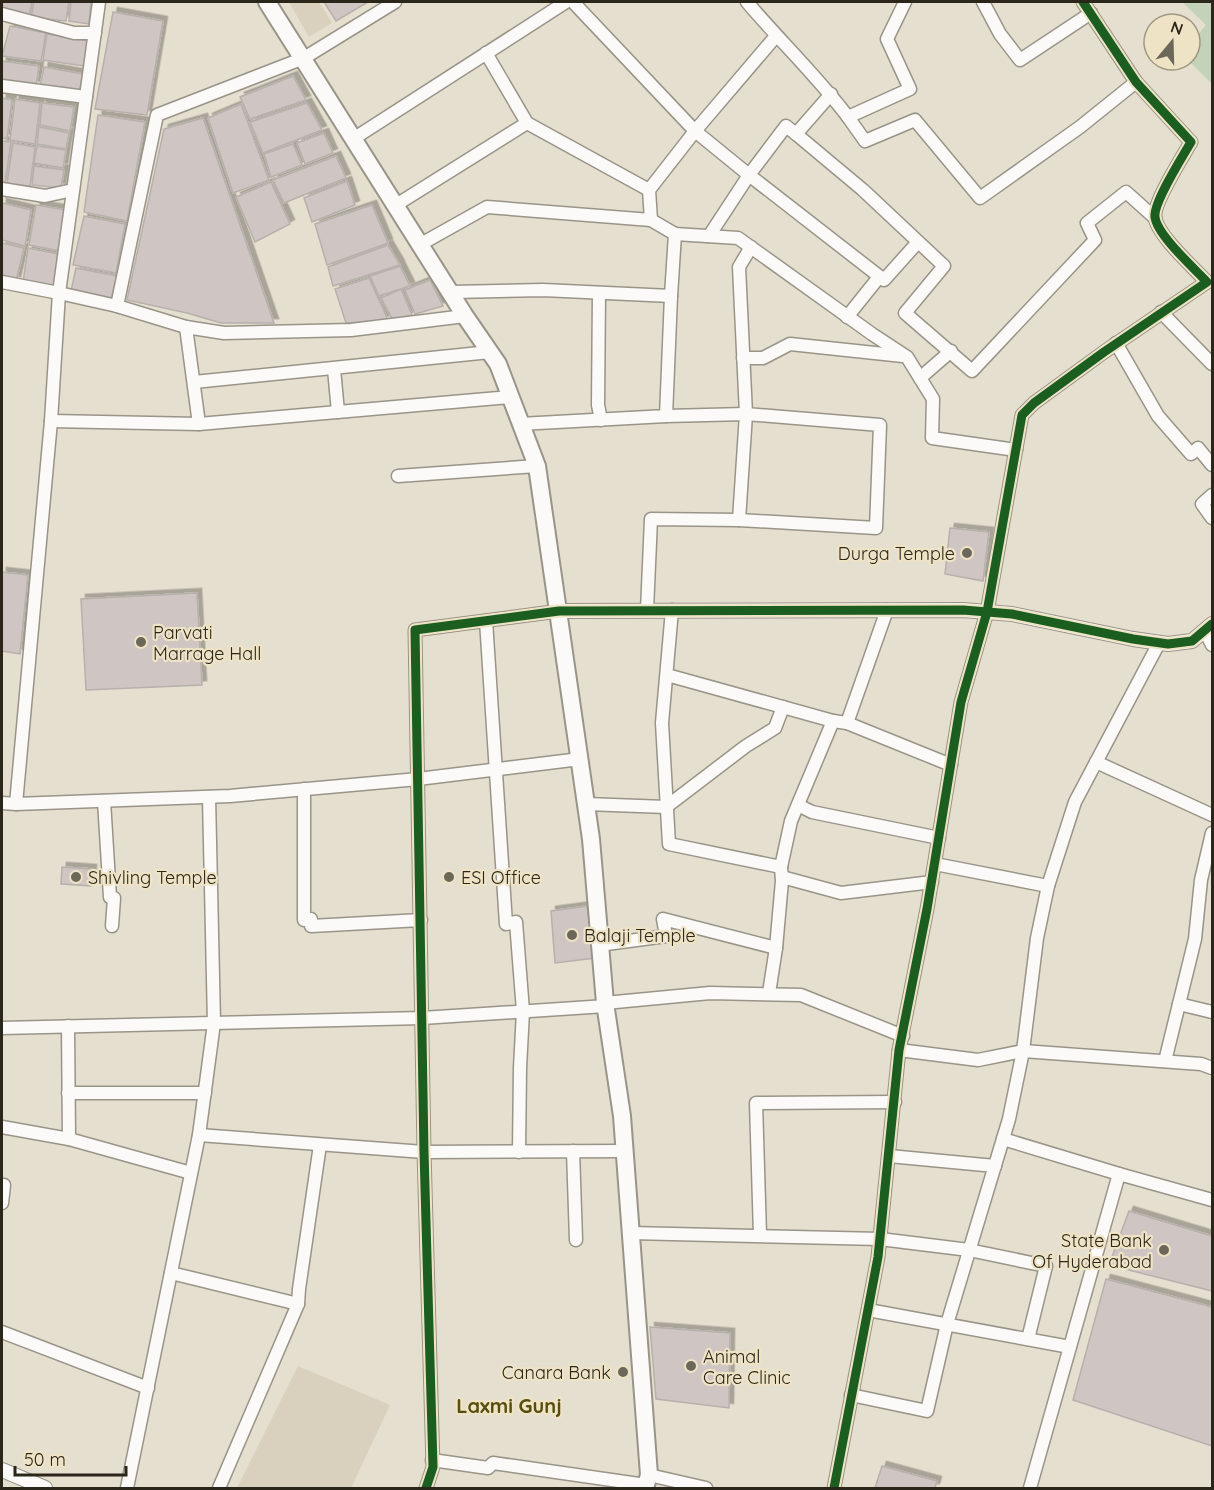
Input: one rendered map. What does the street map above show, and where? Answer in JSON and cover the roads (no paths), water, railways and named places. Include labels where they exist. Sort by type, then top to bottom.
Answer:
[{"type":"main road","points":[[267,2],[452,292],[465,316],[498,364],[537,466],[591,838],[606,1005],[622,1116],[647,1483]]},
{"type":"street","points":[[16,804],[51,421],[59,293],[99,2]]},
{"type":"street","points":[[117,306],[157,115],[304,58],[395,2]]},
{"type":"street","points":[[354,139],[566,2]]},
{"type":"street","points":[[573,2],[694,130],[748,176],[879,277],[884,280],[918,242]]},
{"type":"street","points":[[747,2],[831,94],[865,141],[915,120],[980,198],[1080,127],[1136,82]]},
{"type":"street","points":[[848,117],[910,89],[887,39],[906,2]]},
{"type":"street","points":[[983,2],[1000,34],[1020,60],[1091,14]]},
{"type":"street","points":[[1083,2],[1136,82],[1191,142],[1157,204],[1155,218]]},
{"type":"street","points":[[2,14],[74,33],[95,33]]},
{"type":"street","points":[[651,220],[649,190],[694,130],[776,36]]},
{"type":"street","points":[[486,53],[527,123],[649,190]]},
{"type":"street","points":[[2,86],[86,97]]},
{"type":"street","points":[[796,134],[831,94]]},
{"type":"street","points":[[396,205],[527,123]]},
{"type":"street","points":[[709,236],[748,176],[786,126],[863,190],[944,266],[905,313],[972,371],[1095,240],[1088,223],[1126,192],[1155,218],[1166,239],[1211,282],[1116,343],[1034,403],[1022,415],[987,612],[961,702],[932,882],[899,1050],[880,1239],[834,1488]]},
{"type":"street","points":[[2,189],[45,196],[73,190]]},
{"type":"street","points":[[421,243],[487,207],[651,220],[675,234],[738,238],[907,357],[933,399],[932,438],[1016,450]]},
{"type":"street","points":[[666,416],[675,234]]},
{"type":"street","points":[[739,520],[746,414],[739,267],[751,247]]},
{"type":"street","points":[[847,316],[879,277]]},
{"type":"street","points":[[2,282],[117,306],[186,327],[224,333],[351,330],[465,316]]},
{"type":"street","points":[[452,292],[543,291],[671,296]]},
{"type":"street","points":[[599,293],[598,405],[601,420]]},
{"type":"street","points":[[1161,312],[1212,364]]},
{"type":"street","points":[[186,327],[199,424]]},
{"type":"street","points":[[1116,343],[1158,416],[1191,454],[1198,448],[1212,465]]},
{"type":"street","points":[[743,358],[763,358],[790,344],[907,357]]},
{"type":"street","points":[[920,378],[951,351]]},
{"type":"street","points":[[194,381],[490,352]]},
{"type":"street","points":[[334,369],[338,412]]},
{"type":"street","points":[[51,421],[199,424],[510,397]]},
{"type":"street","points":[[520,424],[746,414],[879,425],[876,528],[739,520],[651,519],[647,610]]},
{"type":"street","points":[[398,476],[537,466]]},
{"type":"street","points":[[1212,495],[1202,504],[1212,518]]},
{"type":"street","points":[[672,610],[662,723],[669,844],[782,872],[841,893],[932,882]]},
{"type":"street","points":[[847,723],[886,610]]},
{"type":"street","points":[[426,1488],[433,1467],[424,1152],[415,630],[559,611],[963,610],[1012,614],[1168,644],[1192,641],[1209,628],[1212,645]]},
{"type":"street","points":[[486,621],[506,924],[516,922],[523,1011],[519,1152]]},
{"type":"street","points":[[852,1395],[927,1412],[947,1324],[1009,1119],[1023,1051],[1037,938],[1048,886],[1075,802],[1159,643]]},
{"type":"street","points":[[667,675],[847,723],[951,765]]},
{"type":"street","points":[[586,804],[666,807],[746,746],[775,728],[783,707]]},
{"type":"street","points":[[769,993],[776,948],[782,872],[791,821],[833,721]]},
{"type":"street","points":[[2,803],[209,797],[418,779],[580,759]]},
{"type":"street","points":[[1096,762],[1212,815]]},
{"type":"street","points":[[304,789],[304,920],[311,919],[311,926],[421,920]]},
{"type":"street","points":[[127,1488],[199,1135],[214,1023],[209,797]]},
{"type":"street","points":[[104,801],[110,897],[114,898],[112,926]]},
{"type":"street","points":[[798,805],[812,813],[939,838]]},
{"type":"street","points":[[1165,1060],[1195,939],[1201,880],[1212,832]]},
{"type":"street","points":[[935,864],[1048,886]]},
{"type":"street","points":[[600,945],[666,936],[663,919],[776,948]]},
{"type":"street","points":[[2,1028],[422,1018],[606,1005],[710,993],[769,993],[801,995],[903,1036]]},
{"type":"street","points":[[1179,1004],[1212,1012]]},
{"type":"street","points":[[68,1026],[69,1139]]},
{"type":"street","points":[[899,1050],[978,1060],[1023,1051],[1165,1060],[1201,1064],[1212,1068]]},
{"type":"street","points":[[68,1093],[205,1093]]},
{"type":"street","points":[[760,1235],[756,1103],[895,1102]]},
{"type":"street","points":[[2,1127],[69,1139],[191,1173]]},
{"type":"street","points":[[199,1135],[424,1152],[625,1151]]},
{"type":"street","points":[[1003,1139],[1212,1200]]},
{"type":"street","points":[[219,1488],[298,1304],[320,1144]]},
{"type":"street","points":[[573,1152],[576,1240]]},
{"type":"street","points":[[889,1156],[995,1166]]},
{"type":"street","points":[[1030,1488],[1119,1174]]},
{"type":"street","points":[[2,1203],[4,1185]]},
{"type":"street","points":[[631,1233],[880,1239],[969,1250],[1046,1266],[1028,1339]]},
{"type":"street","points":[[171,1273],[298,1304]]},
{"type":"street","points":[[868,1310],[1070,1347]]},
{"type":"street","points":[[2,1332],[148,1388]]},
{"type":"street","points":[[432,1460],[488,1468],[494,1463],[647,1483],[706,1488]]},
{"type":"street","points":[[2,1470],[45,1488]]},
{"type":"place","name":"Durga Temple","points":[[967,553]]},
{"type":"place","name":"Parvati Marrage Hall","points":[[141,642]]},
{"type":"place","name":"Shivling Temple","points":[[76,877]]},
{"type":"place","name":"ESI Office","points":[[449,877]]},
{"type":"place","name":"Balaji Temple","points":[[572,935]]},
{"type":"place","name":"State Bank Of Hyderabad","points":[[1164,1250]]},
{"type":"place","name":"Animal Care Clinic","points":[[691,1366]]},
{"type":"place","name":"Canara Bank","points":[[623,1372]]},
{"type":"district","name":"Laxmi Gunj","points":[[509,1405]]}]
